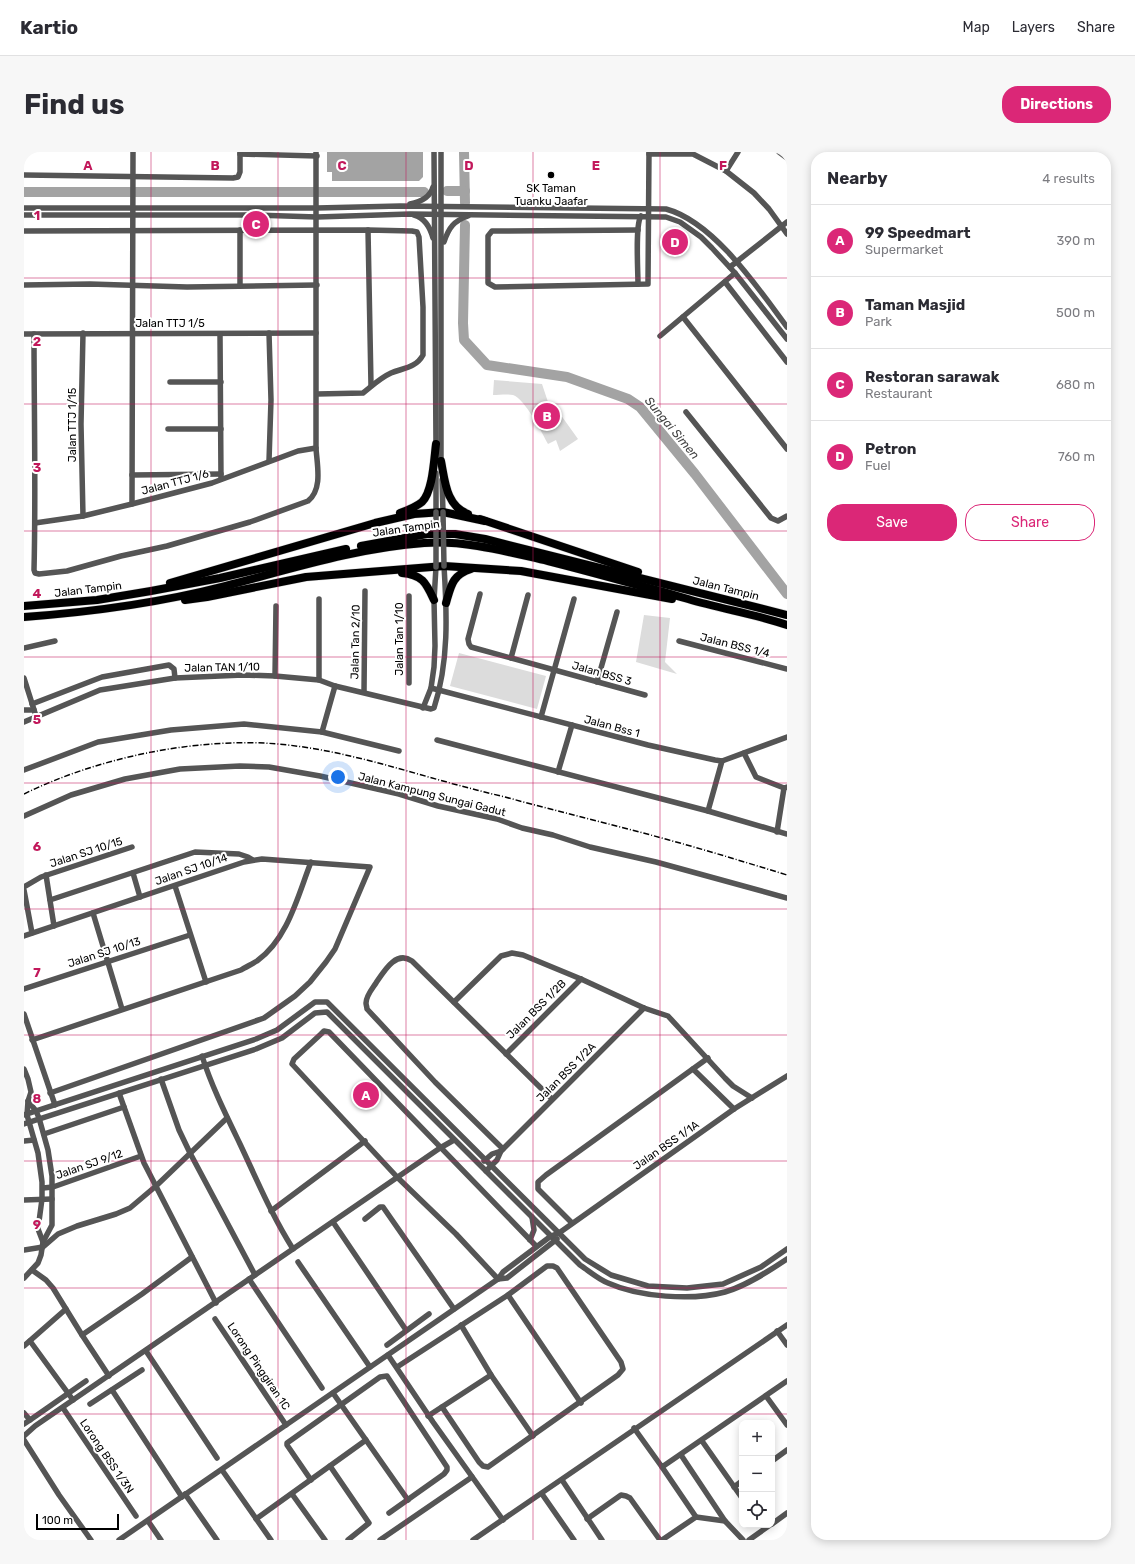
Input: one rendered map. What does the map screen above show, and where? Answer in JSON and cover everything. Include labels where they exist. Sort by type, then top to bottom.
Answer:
[{"type":"highway","points":[[375,523],[414,507],[424,500],[430,488],[436,444]]},
{"type":"highway","points":[[441,461],[446,487],[452,502],[459,510],[666,581],[675,587]]},
{"type":"highway","points":[[151,591],[164,584],[375,523],[414,514],[439,512],[485,520]]},
{"type":"highway","name":"Jalan Tampin","points":[[24,606],[97,600],[151,591],[220,578],[303,558],[397,539],[440,534],[485,539],[787,615]]},
{"type":"highway","name":"Jalan Tampin","points":[[24,617],[98,610],[166,600],[360,552],[426,542],[467,545],[510,552],[612,577],[698,602]]},
{"type":"highway","points":[[166,600],[185,600],[207,597],[306,578],[440,566],[521,570],[672,599],[698,602],[787,625]]},
{"type":"highway","points":[[446,603],[452,583],[456,576],[463,572],[477,568]]},
{"type":"highway","points":[[377,571],[411,574],[421,578],[427,585],[434,600]]},
{"type":"street","points":[[132,152],[132,504]]},
{"type":"street","points":[[434,152],[441,461],[439,512]]},
{"type":"street","points":[[440,566],[434,600],[435,646],[431,688],[423,708],[431,709],[434,708],[440,690],[445,658],[446,603],[440,566],[436,444],[442,247],[441,152]]},
{"type":"street","points":[[726,171],[738,152]]},
{"type":"street","points":[[779,152],[787,158]]},
{"type":"street","points":[[24,175],[133,179],[233,178],[238,177],[240,172],[240,153],[316,154],[316,448],[318,480],[312,498],[308,501],[242,525],[167,546],[121,556],[67,571],[36,573],[34,570],[34,334]]},
{"type":"street","points":[[638,230],[492,231],[488,236],[488,283],[495,287],[648,284],[647,210],[649,153],[693,154],[726,171],[754,193],[769,209],[787,234]]},
{"type":"street","points":[[400,206],[425,199],[432,192],[435,181]]},
{"type":"street","points":[[24,208],[317,208],[400,206],[647,210],[666,209],[686,217],[714,239],[736,262],[787,327]]},
{"type":"street","points":[[638,284],[638,230],[640,217],[647,210]]},
{"type":"street","points":[[410,214],[421,217],[428,225],[435,244]]},
{"type":"street","points":[[24,215],[252,215],[317,217],[442,214],[666,217],[680,222],[701,237],[730,267],[787,339]]},
{"type":"street","points":[[442,247],[449,229],[458,219],[469,216],[486,215]]},
{"type":"street","points":[[730,267],[787,222]]},
{"type":"street","points":[[240,230],[240,286]]},
{"type":"street","points":[[368,230],[371,385]]},
{"type":"street","points":[[24,231],[412,230],[417,232],[419,237],[423,307],[423,355],[419,362],[391,373],[371,385],[363,393],[317,394]]},
{"type":"street","points":[[660,336],[735,273]]},
{"type":"street","points":[[725,282],[787,362]]},
{"type":"street","points":[[24,286],[132,285],[187,287],[317,285]]},
{"type":"street","points":[[683,317],[787,449]]},
{"type":"street","name":"Jalan TTJ 1/15","points":[[83,333],[81,424],[83,516]]},
{"type":"street","points":[[269,333],[269,462]]},
{"type":"street","name":"Jalan TTJ 1/5","points":[[24,334],[316,333]]},
{"type":"street","points":[[132,475],[221,476],[220,334]]},
{"type":"street","points":[[170,382],[221,382]]},
{"type":"street","points":[[686,412],[771,518],[778,521],[787,516]]},
{"type":"street","points":[[168,429],[221,429]]},
{"type":"street","name":"Jalan TTJ 1/6","points":[[35,523],[83,516],[132,504],[212,482],[221,476],[298,452],[316,448]]},
{"type":"street","name":"Jalan Tan 2/10","points":[[364,692],[365,591]]},
{"type":"street","name":"Jalan BSS 3","points":[[480,594],[468,639],[471,647],[645,695]]},
{"type":"street","points":[[511,658],[528,595]]},
{"type":"street","name":"Jalan Tan 1/10","points":[[409,596],[409,683]]},
{"type":"street","points":[[319,599],[319,680]]},
{"type":"street","points":[[540,717],[574,599]]},
{"type":"street","points":[[274,676],[276,606]]},
{"type":"street","points":[[597,682],[617,612]]},
{"type":"street","points":[[24,648],[55,641]]},
{"type":"street","name":"Jalan BSS 1/4","points":[[679,641],[787,669]]},
{"type":"street","points":[[32,704],[102,677],[169,665],[174,669],[175,678]]},
{"type":"street","name":"Jalan TAN 1/10","points":[[24,722],[100,690],[175,678],[243,675],[319,680],[334,686],[364,692],[423,708]]},
{"type":"street","points":[[24,678],[36,716]]},
{"type":"street","points":[[322,732],[334,686]]},
{"type":"street","name":"Jalan Bss 1","points":[[431,688],[648,745],[722,761]]},
{"type":"street","points":[[24,710],[34,710]]},
{"type":"street","points":[[24,770],[98,742],[171,730],[244,724],[322,732],[399,752]]},
{"type":"street","points":[[558,772],[572,725]]},
{"type":"street","points":[[708,811],[722,761],[787,737]]},
{"type":"street","points":[[437,740],[708,811],[787,834]]},
{"type":"street","points":[[744,753],[756,777],[786,787],[777,832]]},
{"type":"street","name":"Jalan Kampung Sungai Gadut","points":[[24,816],[71,795],[130,778],[180,769],[240,766],[269,767],[320,776],[399,794],[438,806],[496,819],[522,828],[553,835],[590,847],[663,864],[787,898]]},
{"type":"street","name":"Jalan SJ 10/15","points":[[24,889],[46,876],[132,847]]},
{"type":"street","points":[[50,900],[196,852],[238,854],[253,860]]},
{"type":"street","name":"Jalan SJ 10/14","points":[[24,936],[244,862],[262,858],[370,867],[335,949],[326,962],[310,982],[295,996],[264,1018],[50,1092]]},
{"type":"street","points":[[32,1040],[241,970],[257,961],[278,939],[289,918],[311,862]]},
{"type":"street","points":[[133,873],[140,897]]},
{"type":"street","points":[[46,876],[54,926]]},
{"type":"street","points":[[175,886],[206,982]]},
{"type":"street","points":[[24,889],[32,933]]},
{"type":"street","points":[[93,913],[122,1010]]},
{"type":"street","name":"Jalan SJ 10/13","points":[[24,989],[190,935]]},
{"type":"street","points":[[454,1002],[502,956],[512,953],[523,955],[581,979],[644,1008],[668,1016],[733,1086],[752,1098]]},
{"type":"street","points":[[502,1150],[367,1009],[366,1003],[368,996],[392,962],[399,958],[407,958],[412,961],[552,1099]]},
{"type":"street","name":"Jalan BSS 1/2B","points":[[506,1054],[581,979]]},
{"type":"street","points":[[25,1115],[256,1039],[277,1030],[315,1002],[328,1002],[585,1259],[611,1276],[648,1286],[687,1288],[723,1284],[761,1267],[787,1249]]},
{"type":"street","name":"Jalan BSS 1/2A","points":[[502,1150],[527,1127],[552,1099],[644,1008]]},
{"type":"street","points":[[26,1123],[256,1049],[282,1038],[315,1013],[326,1012],[580,1265],[608,1283],[647,1294],[687,1297],[725,1292],[765,1275],[787,1259]]},
{"type":"street","points":[[24,1014],[55,1105]]},
{"type":"street","points":[[498,1279],[456,1234],[398,1178],[292,1064],[298,1055],[324,1031],[329,1032],[536,1246]]},
{"type":"street","points":[[202,1056],[227,1118],[257,1183],[292,1249]]},
{"type":"street","points":[[572,1223],[538,1189],[538,1182],[708,1058]]},
{"type":"street","points":[[24,1069],[31,1092],[26,1101],[26,1123],[38,1153],[43,1188],[38,1230],[43,1245]]},
{"type":"street","points":[[693,1069],[734,1109]]},
{"type":"street","name":"Jalan BSS 1/1A","points":[[559,1233],[734,1109],[787,1076]]},
{"type":"street","points":[[161,1079],[179,1130],[252,1277],[322,1388]]},
{"type":"street","points":[[120,1093],[141,1156],[216,1303]]},
{"type":"street","points":[[24,1278],[32,1270],[42,1255],[43,1245],[52,1225],[53,1187],[51,1164],[39,1118],[36,1111],[26,1101]]},
{"type":"street","points":[[44,1134],[124,1107]]},
{"type":"street","points":[[24,1250],[43,1245],[58,1234],[77,1226],[130,1208],[156,1186],[227,1118]]},
{"type":"street","points":[[24,1141],[34,1140]]},
{"type":"street","points":[[24,1436],[35,1426],[216,1303],[292,1249],[454,1140]]},
{"type":"street","points":[[271,1211],[365,1141]]},
{"type":"street","points":[[480,1165],[492,1154],[502,1150]]},
{"type":"street","points":[[486,1171],[497,1160],[502,1150]]},
{"type":"street","name":"Jalan SJ 9/12","points":[[43,1188],[53,1187],[141,1156]]},
{"type":"street","points":[[24,1200],[52,1198]]},
{"type":"street","points":[[364,1218],[380,1207],[383,1208],[454,1309]]},
{"type":"street","points":[[530,1240],[534,1230],[532,1217]]},
{"type":"street","points":[[333,1222],[406,1330]]},
{"type":"street","points":[[498,1279],[507,1278],[556,1241],[559,1233]]},
{"type":"street","points":[[119,1540],[498,1279],[503,1272],[536,1246],[550,1236],[559,1233]]},
{"type":"street","points":[[82,1335],[142,1294],[192,1257]]},
{"type":"street","points":[[298,1262],[370,1367]]},
{"type":"street","points":[[397,1367],[508,1295],[548,1266],[553,1266],[557,1268],[621,1362],[623,1369],[618,1375],[581,1403],[486,1467],[479,1462],[442,1407]]},
{"type":"street","points":[[32,1270],[46,1280],[53,1288],[109,1376]]},
{"type":"street","points":[[508,1295],[581,1403]]},
{"type":"street","points":[[24,1346],[66,1309]]},
{"type":"street","points":[[387,1345],[429,1314]]},
{"type":"street","name":"Lorong Pinggiran 1C","points":[[215,1319],[286,1425]]},
{"type":"street","points":[[460,1325],[491,1375],[533,1436]]},
{"type":"street","points":[[473,1540],[542,1494],[634,1428],[787,1325]]},
{"type":"street","points":[[777,1331],[787,1345]]},
{"type":"street","points":[[30,1341],[73,1400]]},
{"type":"street","points":[[146,1351],[217,1458]]},
{"type":"street","points":[[388,1355],[428,1416],[502,1520]]},
{"type":"street","points":[[90,1404],[142,1370]]},
{"type":"street","points":[[428,1416],[491,1375]]},
{"type":"street","points":[[311,1480],[286,1443],[380,1377],[387,1376],[447,1466],[447,1470],[444,1474],[389,1513]]},
{"type":"street","points":[[24,1424],[86,1381]]},
{"type":"street","points":[[662,1467],[702,1441],[787,1381]]},
{"type":"street","points":[[112,1390],[184,1496],[217,1540]]},
{"type":"street","points":[[333,1393],[408,1500]]},
{"type":"street","points":[[766,1396],[787,1425]]},
{"type":"street","name":"Lorong BSS 1/3N","points":[[63,1408],[136,1516]]},
{"type":"street","points":[[24,1413],[30,1420]]},
{"type":"street","points":[[634,1428],[696,1517]]},
{"type":"street","points":[[24,1440],[59,1495],[91,1540]]},
{"type":"street","points":[[256,1519],[366,1440]]},
{"type":"street","points":[[702,1441],[739,1494]]},
{"type":"street","points":[[775,1458],[787,1450]]},
{"type":"street","points":[[681,1455],[725,1521],[742,1540]]},
{"type":"street","points":[[330,1466],[369,1524],[348,1540]]},
{"type":"street","points":[[222,1470],[271,1540]]},
{"type":"street","points":[[380,1540],[472,1477]]},
{"type":"street","points":[[562,1480],[602,1540]]},
{"type":"street","points":[[734,1486],[739,1483]]},
{"type":"street","points":[[292,1494],[326,1540]]},
{"type":"street","points":[[542,1494],[574,1540]]},
{"type":"street","points":[[587,1519],[621,1495],[630,1498],[661,1540],[696,1517],[725,1521]]},
{"type":"street","points":[[775,1521],[787,1513]]},
{"type":"street","points":[[148,1520],[161,1540]]},
{"type":"street","points":[[749,1540],[762,1528]]},
{"type":"shaded area","points":[[327,152],[423,152],[423,177],[419,181],[332,181],[332,172],[327,172]]},
{"type":"shaded area","points":[[494,380],[542,384],[548,402],[563,418],[578,439],[560,451],[556,440],[548,444],[528,409],[518,398],[513,395],[493,395]]},
{"type":"shaded area","points":[[644,615],[670,618],[665,662],[677,674],[636,662]]},
{"type":"shaded area","points":[[459,653],[546,676],[537,709],[450,686]]},
{"type":"waterway","name":"Sungai Simen","points":[[464,152],[465,203]]},
{"type":"waterway","points":[[447,191],[465,191]]},
{"type":"waterway","points":[[24,192],[424,192]]},
{"type":"waterway","name":"Sungai Simen","points":[[465,225],[464,340],[487,365],[567,377],[628,399],[640,407],[695,474],[787,594]]},
{"type":"railway","points":[[24,794],[83,770],[148,753],[181,747],[247,743],[299,746],[382,764],[669,840],[787,875]]},
{"type":"place","name":"SK Taman Tuanku Jaafar","points":[[551,175]]},
{"type":"place","name":"Restoran sarawak","points":[[256,224]]},
{"type":"place","name":"Petron","points":[[675,242]]},
{"type":"place","name":"Taman Masjid","points":[[547,416]]},
{"type":"place","name":"99 Speedmart","points":[[366,1095]]}]
